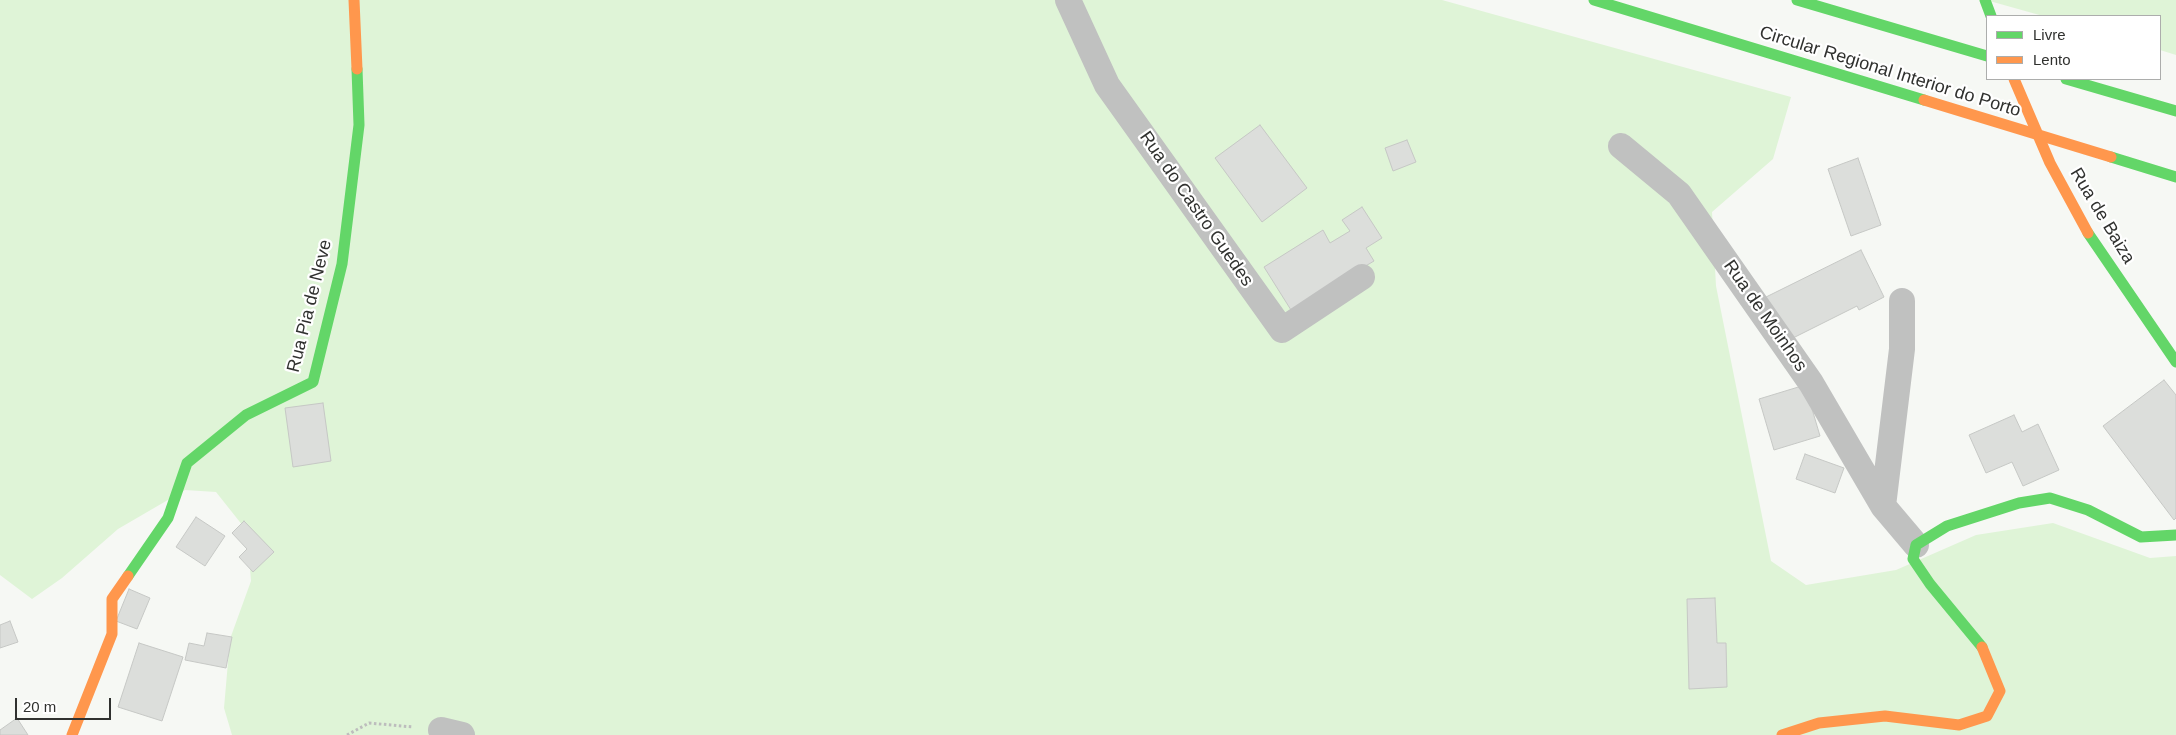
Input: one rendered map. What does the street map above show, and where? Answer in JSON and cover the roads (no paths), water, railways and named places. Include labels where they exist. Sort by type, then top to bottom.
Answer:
[{"type":"main road","name":"Rua Pia de Neve","points":[[72,735],[112,634],[112,599],[168,518],[187,463],[246,415],[313,382],[342,264],[358,125],[354,0]]},
{"type":"main road","name":"Circular Regional Interior do Porto","points":[[1594,0],[2176,177]]},
{"type":"main road","points":[[1797,0],[1986,56]]},
{"type":"main road","points":[[1985,0],[1991,15]]},
{"type":"main road","name":"Rua de Baiza","points":[[2014,80],[2050,163],[2088,233],[2176,362]]},
{"type":"main road","points":[[2069,80],[2176,111]]},
{"type":"main road","points":[[1782,735],[1819,723],[1885,716],[1959,725],[1987,716],[2000,692],[1985,650],[1930,584],[1913,558],[1916,545],[1947,526],[2019,503],[2050,498],[2088,510],[2141,537],[2176,534]]},
{"type":"street","name":"Rua do Castro Guedes","points":[[1068,0],[1108,85],[1282,330],[1362,277]]},
{"type":"street","name":"Rua de Moinhos","points":[[1622,146],[1679,194],[1811,383],[1883,506],[1916,545]]},
{"type":"street","points":[[1883,506],[1902,349],[1902,301]]}]
